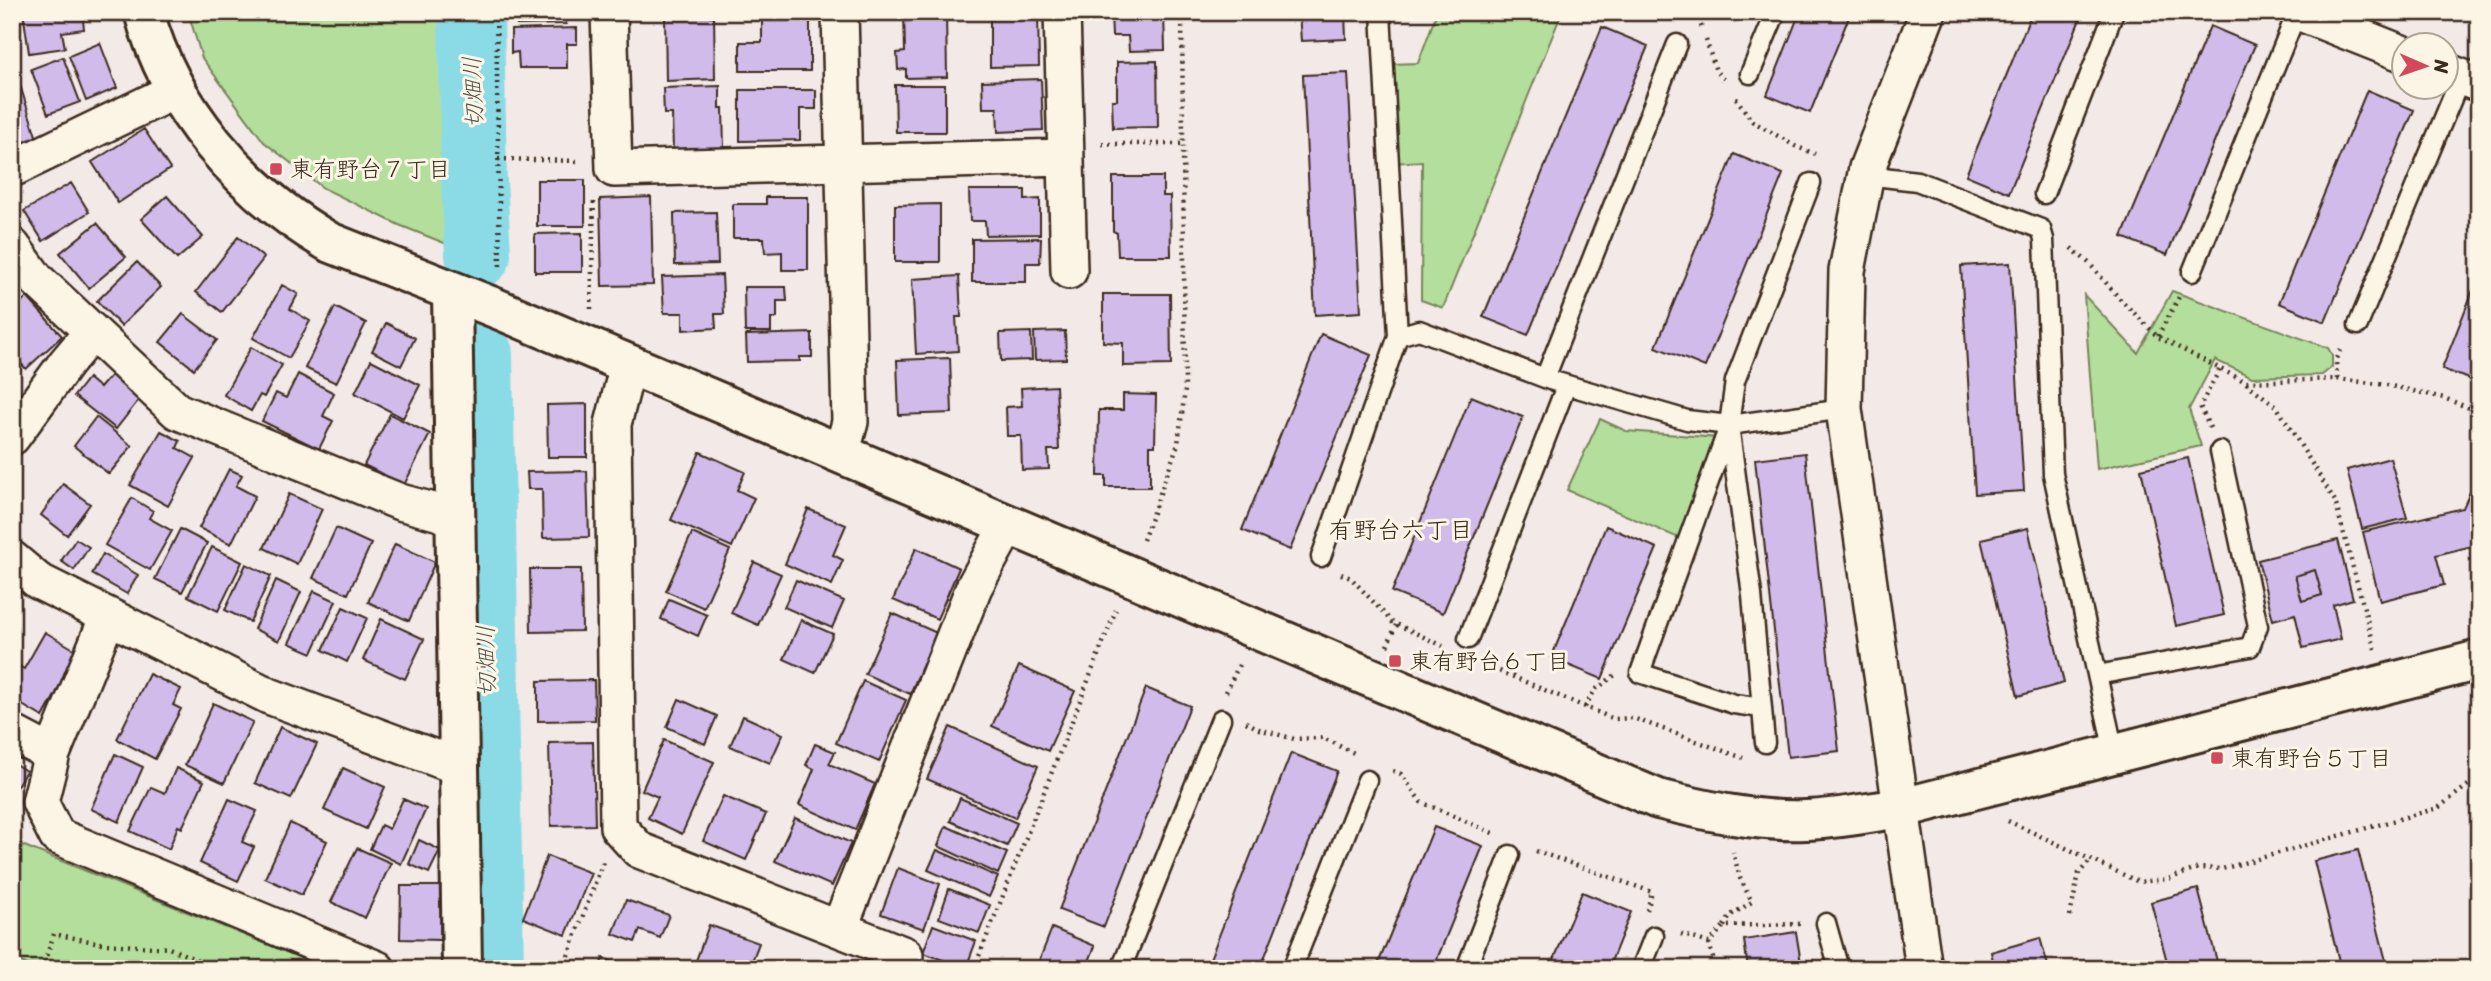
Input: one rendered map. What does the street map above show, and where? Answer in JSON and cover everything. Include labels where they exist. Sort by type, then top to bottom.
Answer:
[{"type":"street","points":[[144,12],[151,40],[176,90],[207,136],[232,167],[263,197],[329,242],[452,290],[1658,799],[1713,812],[1765,819],[1807,820],[1902,807],[2479,660]]},
{"type":"street","points":[[609,12],[614,169],[844,162],[1066,151]]},
{"type":"street","points":[[840,12],[850,424],[841,455]]},
{"type":"street","points":[[1062,12],[1069,271]]},
{"type":"street","points":[[1924,969],[1844,409],[1847,271],[1866,175],[1928,12]]},
{"type":"street","points":[[2298,12],[2390,49]]},
{"type":"street","points":[[12,170],[176,90]]},
{"type":"street","points":[[12,246],[36,279],[177,411],[400,502],[455,517]]},
{"type":"street","points":[[452,290],[462,969]]},
{"type":"street","points":[[12,438],[92,332]]},
{"type":"street","points":[[628,365],[613,424],[618,827],[639,850],[905,955]]},
{"type":"street","points":[[839,929],[974,587],[1008,525]]},
{"type":"street","points":[[12,559],[38,581],[269,696],[459,767]]},
{"type":"street","points":[[108,616],[52,754],[40,802],[57,836],[377,969]]},
{"type":"street","points":[[12,733],[52,754]]},
{"type":"lane","points":[[1321,557],[1398,336],[1381,12]]},
{"type":"lane","points":[[1750,74],[1776,12]]},
{"type":"lane","points":[[2044,194],[2115,12]]},
{"type":"lane","points":[[2192,272],[2298,12]]},
{"type":"lane","points":[[1545,378],[1677,44]]},
{"type":"lane","points":[[2358,324],[2462,77]]},
{"type":"lane","points":[[1866,175],[1917,181],[2041,229],[2044,239],[2053,474],[2114,752]]},
{"type":"lane","points":[[1762,708],[1734,705],[1640,673],[1729,425],[1735,382],[1811,183]]},
{"type":"lane","points":[[1398,336],[1419,330],[1566,386],[1687,420],[1729,425],[1844,409]]},
{"type":"lane","points":[[1468,639],[1566,386]]},
{"type":"lane","points":[[1729,425],[1752,595],[1765,743]]},
{"type":"lane","points":[[2097,675],[2250,647],[2258,626],[2220,452]]},
{"type":"lane","points":[[1121,969],[1221,719]]},
{"type":"lane","points":[[1292,969],[1367,780]]},
{"type":"lane","points":[[1466,969],[1510,855]]},
{"type":"lane","points":[[1826,923],[1839,969]]},
{"type":"lane","points":[[1641,969],[1654,936]]},
{"type":"path","points":[[496,12],[499,279]]},
{"type":"path","points":[[1140,546],[1178,444],[1185,390],[1182,12]]},
{"type":"path","points":[[1696,12],[1716,71],[1724,82]]},
{"type":"path","points":[[1731,91],[1752,121],[1795,146],[1866,175]]},
{"type":"path","points":[[1066,151],[1183,144]]},
{"type":"path","points":[[498,159],[584,161]]},
{"type":"path","points":[[590,315],[594,187]]},
{"type":"path","points":[[2041,229],[2054,234],[2089,263],[2158,337],[2246,382],[2277,407],[2335,500],[2385,684]]},
{"type":"path","points":[[2158,337],[2192,272]]},
{"type":"path","points":[[2220,369],[2200,406],[2220,452]]},
{"type":"path","points":[[2246,382],[2337,379],[2387,385],[2444,398],[2479,412]]},
{"type":"path","points":[[1321,557],[1318,564],[1351,578],[1396,625],[1451,649]]},
{"type":"path","points":[[974,969],[1121,599]]},
{"type":"path","points":[[1386,648],[1396,625]]},
{"type":"path","points":[[1473,659],[1614,719],[1633,718],[1751,760]]},
{"type":"path","points":[[1224,696],[1239,665]]},
{"type":"path","points":[[1585,707],[1595,690],[1626,667],[1640,673]]},
{"type":"path","points":[[1998,816],[2139,882],[2168,879],[2199,869],[2222,869],[2438,808],[2479,780]]},
{"type":"path","points":[[563,969],[604,858],[626,836]]},
{"type":"path","points":[[1724,926],[1731,915],[1752,902],[1740,878],[1733,851]]},
{"type":"path","points":[[2070,916],[2079,873],[2091,860]]},
{"type":"path","points":[[42,969],[54,934],[104,944],[169,948],[219,969]]},
{"type":"path","points":[[1709,943],[1716,969]]},
{"type":"green space","points":[[188,12],[464,12],[467,252],[399,225],[323,188],[264,142],[202,58]]},
{"type":"green space","points":[[1437,12],[1562,12],[1443,308],[1421,300],[1422,161],[1393,163],[1391,64],[1418,63]]},
{"type":"green space","points":[[2172,291],[2328,348],[2332,355],[2332,367],[2322,375],[2252,377],[2215,360],[2189,409],[2201,446],[2097,469],[2084,295],[2138,353]]},
{"type":"green space","points":[[1600,419],[1626,431],[1719,438],[1681,539],[1567,490]]},
{"type":"green space","points":[[12,841],[328,969],[36,969],[12,958]]},
{"type":"building","points":[[23,12],[82,12],[84,29],[62,32],[65,48],[29,53]]},
{"type":"building","points":[[517,12],[566,12],[566,24],[517,25]]},
{"type":"building","points":[[946,12],[947,77],[906,78],[906,69],[898,70],[897,53],[905,52],[904,13]]},
{"type":"building","points":[[1111,12],[1164,12],[1165,50],[1129,51],[1128,36],[1112,36]]},
{"type":"building","points":[[1299,12],[1345,12],[1346,39],[1301,41]]},
{"type":"building","points":[[1800,12],[1851,12],[1810,113],[1767,95]]},
{"type":"building","points":[[2032,12],[2083,12],[2009,193],[1966,175]]},
{"type":"building","points":[[1038,14],[1039,66],[990,67],[990,15]]},
{"type":"building","points":[[714,16],[715,79],[666,81],[665,17]]},
{"type":"building","points":[[762,20],[810,20],[810,71],[740,71],[740,42],[762,42]]},
{"type":"building","points":[[2210,26],[2255,45],[2167,255],[2122,237]]},
{"type":"building","points":[[1602,27],[1648,46],[1528,335],[1483,317]]},
{"type":"building","points":[[577,28],[577,44],[567,44],[567,68],[519,68],[518,52],[511,53],[511,30]]},
{"type":"building","points":[[100,43],[117,88],[86,101],[69,56]]},
{"type":"building","points":[[63,57],[80,102],[48,114],[31,69]]},
{"type":"building","points":[[1157,61],[1158,127],[1113,128],[1112,100],[1117,100],[1117,62]]},
{"type":"building","points":[[1348,73],[1361,312],[1315,315],[1303,75]]},
{"type":"building","points":[[1041,79],[1043,130],[998,132],[997,108],[983,108],[982,81]]},
{"type":"building","points":[[19,82],[37,139],[21,144],[23,149],[12,153],[12,84]]},
{"type":"building","points":[[895,85],[945,85],[945,132],[896,132]]},
{"type":"building","points":[[720,86],[724,150],[673,151],[672,114],[664,114],[663,88]]},
{"type":"building","points":[[740,90],[816,90],[816,109],[800,109],[800,140],[740,141]]},
{"type":"building","points":[[2367,90],[2414,110],[2325,322],[2279,303]]},
{"type":"building","points":[[144,129],[170,169],[118,203],[92,162]]},
{"type":"building","points":[[1734,154],[1783,174],[1705,367],[1656,347]]},
{"type":"building","points":[[1113,177],[1163,177],[1163,196],[1170,196],[1171,256],[1118,256],[1117,233],[1113,231]]},
{"type":"building","points":[[537,180],[585,180],[585,226],[537,226]]},
{"type":"building","points":[[71,183],[89,212],[43,241],[24,211]]},
{"type":"building","points":[[969,190],[1025,190],[1025,200],[1040,199],[1040,234],[986,235],[985,221],[970,221]]},
{"type":"building","points":[[167,196],[203,237],[177,259],[141,219]]},
{"type":"building","points":[[651,197],[653,285],[602,286],[600,199]]},
{"type":"building","points":[[766,197],[808,197],[808,270],[782,270],[782,252],[765,253],[764,238],[733,238],[733,204],[766,204]]},
{"type":"building","points":[[940,204],[940,262],[895,262],[895,205]]},
{"type":"building","points":[[716,212],[718,264],[675,265],[674,213]]},
{"type":"building","points":[[97,223],[126,257],[89,288],[60,253]]},
{"type":"building","points":[[582,233],[582,272],[535,272],[535,234]]},
{"type":"building","points":[[238,237],[264,258],[222,312],[196,292]]},
{"type":"building","points":[[1041,238],[1040,263],[1026,263],[1026,282],[972,282],[972,239]]},
{"type":"building","points":[[137,262],[161,287],[121,326],[97,301]]},
{"type":"building","points":[[2010,263],[2024,491],[1975,494],[1961,266]]},
{"type":"building","points":[[722,275],[724,314],[715,314],[716,328],[683,330],[683,313],[664,313],[662,277]]},
{"type":"building","points":[[2479,275],[2479,383],[2442,369]]},
{"type":"building","points":[[959,276],[961,317],[956,317],[958,351],[916,354],[912,279]]},
{"type":"building","points":[[282,285],[298,294],[290,309],[310,321],[289,358],[253,338]]},
{"type":"building","points":[[744,287],[786,287],[787,301],[777,301],[777,318],[771,318],[771,332],[745,332]]},
{"type":"building","points":[[1103,294],[1170,294],[1171,365],[1123,366],[1123,343],[1103,342]]},
{"type":"building","points":[[27,297],[62,336],[26,369],[12,354],[12,310]]},
{"type":"building","points":[[335,307],[366,323],[336,383],[305,368]]},
{"type":"building","points":[[183,314],[217,340],[194,369],[160,342]]},
{"type":"building","points":[[386,323],[415,338],[401,366],[372,351]]},
{"type":"building","points":[[1065,331],[1066,359],[1035,360],[1034,332]]},
{"type":"building","points":[[1031,332],[1032,360],[1001,361],[1000,333]]},
{"type":"building","points":[[812,333],[812,357],[800,357],[800,361],[747,362],[746,335]]},
{"type":"building","points":[[1321,334],[1371,355],[1290,550],[1242,530]]},
{"type":"building","points":[[251,347],[282,365],[264,397],[260,395],[251,411],[224,395]]},
{"type":"building","points":[[950,358],[952,413],[899,415],[897,360]]},
{"type":"building","points":[[371,360],[420,385],[403,418],[355,393]]},
{"type":"building","points":[[112,374],[141,397],[116,429],[74,396],[88,378],[100,388]]},
{"type":"building","points":[[298,374],[334,393],[323,416],[333,421],[319,449],[262,421],[276,393],[286,398]]},
{"type":"building","points":[[1056,386],[1059,450],[1048,450],[1049,469],[1022,470],[1021,436],[1007,436],[1006,407],[1022,406],[1021,388]]},
{"type":"building","points":[[1123,394],[1156,395],[1155,446],[1150,446],[1150,487],[1106,487],[1106,476],[1098,476],[1099,410],[1123,410]]},
{"type":"building","points":[[1471,396],[1523,417],[1443,613],[1392,592]]},
{"type":"building","points":[[587,404],[587,457],[548,457],[547,405]]},
{"type":"building","points":[[390,414],[430,434],[404,485],[364,465]]},
{"type":"building","points":[[96,417],[132,446],[109,474],[74,446]]},
{"type":"building","points":[[161,431],[180,441],[177,448],[195,458],[168,506],[130,485]]},
{"type":"building","points":[[700,452],[745,472],[737,490],[754,498],[732,547],[671,520]]},
{"type":"building","points":[[1805,453],[1839,751],[1788,757],[1755,459]]},
{"type":"building","points":[[2188,458],[2224,615],[2176,626],[2141,469]]},
{"type":"building","points":[[2390,458],[2407,518],[2362,529],[2347,470]]},
{"type":"building","points":[[229,469],[242,475],[236,486],[255,496],[231,544],[199,528]]},
{"type":"building","points":[[587,471],[589,537],[543,538],[542,489],[528,489],[527,472]]},
{"type":"building","points":[[2479,472],[2479,549],[2472,546],[2436,555],[2444,585],[2380,601],[2363,532],[2463,508]]},
{"type":"building","points":[[63,484],[90,504],[67,535],[41,515]]},
{"type":"building","points":[[289,494],[322,509],[297,564],[264,548]]},
{"type":"building","points":[[132,498],[153,511],[149,518],[172,531],[150,570],[105,545]]},
{"type":"building","points":[[808,509],[846,525],[833,555],[843,560],[832,585],[785,564]]},
{"type":"building","points":[[1606,526],[1657,548],[1602,679],[1551,658]]},
{"type":"building","points":[[336,528],[371,544],[348,594],[313,578]]},
{"type":"building","points":[[2028,528],[2064,683],[2018,696],[1981,539]]},
{"type":"building","points":[[180,529],[207,543],[182,592],[155,579]]},
{"type":"building","points":[[692,533],[730,550],[704,608],[666,591]]},
{"type":"building","points":[[76,539],[89,547],[74,570],[61,561]]},
{"type":"building","points":[[2338,540],[2353,599],[2333,605],[2341,639],[2303,648],[2295,614],[2273,620],[2258,560]]},
{"type":"building","points":[[395,544],[435,562],[409,621],[368,602]]},
{"type":"building","points":[[212,547],[242,562],[218,611],[188,596]]},
{"type":"building","points":[[916,548],[959,568],[937,619],[893,600]]},
{"type":"building","points":[[103,554],[138,575],[127,594],[92,574]]},
{"type":"building","points":[[754,562],[781,574],[758,625],[731,613]]},
{"type":"building","points":[[246,564],[271,576],[250,622],[225,610]]},
{"type":"building","points":[[530,569],[581,569],[582,631],[531,632]]},
{"type":"building","points":[[2315,570],[2322,595],[2302,601],[2295,576]]},
{"type":"building","points":[[276,580],[301,592],[279,641],[254,629]]},
{"type":"building","points":[[796,580],[844,601],[832,628],[784,607]]},
{"type":"building","points":[[314,591],[336,601],[312,653],[289,643]]},
{"type":"building","points":[[669,599],[707,615],[698,636],[661,619]]},
{"type":"building","points":[[343,607],[367,618],[347,662],[323,650]]},
{"type":"building","points":[[892,613],[937,633],[910,694],[865,674]]},
{"type":"building","points":[[381,619],[424,639],[405,679],[363,660]]},
{"type":"building","points":[[801,620],[833,634],[815,673],[784,659]]},
{"type":"building","points":[[45,632],[79,652],[43,717],[12,699],[12,662],[24,669]]},
{"type":"building","points":[[1019,666],[1075,691],[1048,751],[992,726]]},
{"type":"building","points":[[149,674],[181,689],[173,705],[181,709],[155,759],[117,739]]},
{"type":"building","points":[[594,680],[595,720],[538,721],[538,681]]},
{"type":"building","points":[[863,681],[906,700],[879,762],[836,743]]},
{"type":"building","points":[[1146,688],[1190,706],[1104,927],[1059,910]]},
{"type":"building","points":[[679,699],[717,716],[705,744],[667,727]]},
{"type":"building","points":[[213,703],[253,722],[224,783],[185,765]]},
{"type":"building","points":[[743,716],[783,734],[770,763],[730,746]]},
{"type":"building","points":[[280,727],[317,744],[291,799],[255,783]]},
{"type":"building","points":[[950,727],[1038,766],[1015,818],[927,779]]},
{"type":"building","points":[[664,740],[714,762],[682,834],[648,818],[658,797],[642,790]]},
{"type":"building","points":[[593,742],[595,825],[551,826],[549,743]]},
{"type":"building","points":[[815,744],[835,752],[829,764],[875,784],[855,830],[799,805],[814,769],[806,765]]},
{"type":"building","points":[[1291,753],[1337,771],[1260,969],[1206,969]]},
{"type":"building","points":[[115,754],[143,767],[119,822],[91,809]]},
{"type":"building","points":[[12,762],[26,771],[12,794]]},
{"type":"building","points":[[176,768],[204,781],[182,828],[178,826],[169,849],[130,831],[151,787],[165,793]]},
{"type":"building","points":[[343,768],[385,787],[366,829],[324,810]]},
{"type":"building","points":[[723,796],[766,814],[746,860],[703,841]]},
{"type":"building","points":[[960,798],[1017,823],[1007,846],[950,821]]},
{"type":"building","points":[[229,799],[257,811],[242,842],[254,847],[238,881],[200,863]]},
{"type":"building","points":[[403,799],[426,809],[401,864],[370,849],[381,825],[389,829]]},
{"type":"building","points":[[795,818],[851,843],[832,886],[775,861]]},
{"type":"building","points":[[290,823],[327,841],[302,895],[265,878]]},
{"type":"building","points":[[946,826],[1007,853],[998,874],[938,846]]},
{"type":"building","points":[[1434,827],[1483,846],[1433,969],[1376,969]]},
{"type":"building","points":[[419,840],[440,850],[429,873],[409,864]]},
{"type":"building","points":[[357,848],[391,863],[365,918],[331,902]]},
{"type":"building","points":[[937,850],[998,877],[989,897],[928,870]]},
{"type":"building","points":[[2358,850],[2388,969],[2341,969],[2314,861]]},
{"type":"building","points":[[547,856],[591,873],[566,935],[523,918]]},
{"type":"building","points":[[898,868],[940,884],[924,929],[881,914]]},
{"type":"building","points":[[401,886],[441,886],[440,940],[400,939]]},
{"type":"building","points":[[949,889],[990,905],[979,933],[939,918]]},
{"type":"building","points":[[2198,889],[2219,969],[2169,969],[2151,902]]},
{"type":"building","points":[[1582,892],[1631,912],[1608,969],[1550,969]]},
{"type":"building","points":[[626,900],[669,915],[660,938],[640,930],[635,942],[613,934]]},
{"type":"building","points":[[709,925],[759,943],[749,969],[693,969]]},
{"type":"building","points":[[933,925],[976,941],[966,968],[923,953]]},
{"type":"building","points":[[1052,928],[1095,946],[1086,969],[1036,969]]},
{"type":"building","points":[[1796,932],[1802,969],[1748,969],[1744,940]]},
{"type":"building","points":[[2040,938],[2049,969],[1995,969],[1991,952]]},
{"type":"building","points":[[603,958],[632,969],[599,969]]},
{"type":"building","points":[[800,962],[818,969],[798,969]]},
{"type":"waterway","name":"切畑川","points":[[471,12],[478,255]]},
{"type":"waterway","name":"切畑川","points":[[480,354],[491,969]]},
{"type":"place","name":"東有野台７丁目","points":[[276,169]]},
{"type":"place","name":"東有野台６丁目","points":[[1395,661]]},
{"type":"place","name":"東有野台５丁目","points":[[2217,758]]},
{"type":"district","name":"有野台六丁目","points":[[1401,530]]}]
